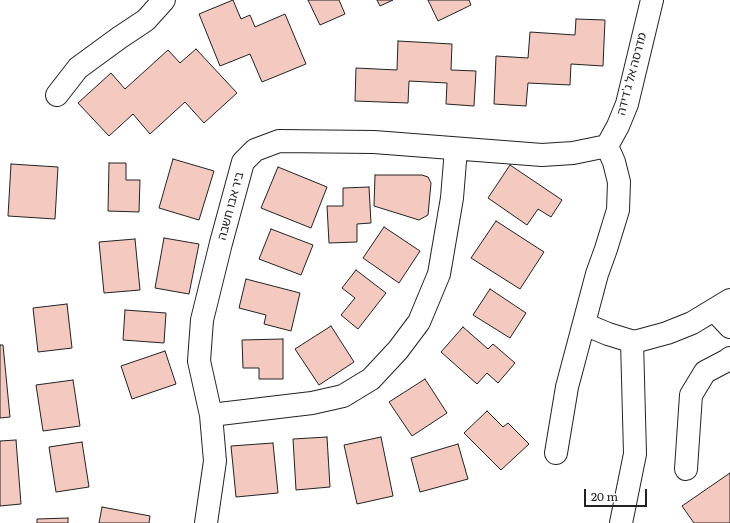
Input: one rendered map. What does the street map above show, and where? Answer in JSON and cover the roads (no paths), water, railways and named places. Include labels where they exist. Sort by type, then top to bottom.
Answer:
[{"type":"street","points":[[57,95],[78,68],[146,20],[164,0]]},
{"type":"street","name":"מדרסה אל ג'דידה","points":[[607,146],[618,126],[627,104],[652,0]]},
{"type":"street","name":"ביר אבו חשבה","points":[[206,523],[215,461],[211,416],[199,361],[202,320],[243,162],[255,150],[279,140],[374,142],[542,156],[573,153],[607,146]]},
{"type":"street","points":[[556,453],[567,387],[597,274],[618,210],[618,182],[614,162],[607,146]]},
{"type":"street","points":[[211,416],[312,403],[344,396],[371,379],[398,350],[419,322],[439,274],[452,198],[456,148]]},
{"type":"street","points":[[584,324],[608,334],[634,342],[667,333],[692,323],[722,305],[730,327]]},
{"type":"street","points":[[621,523],[635,454],[632,341]]},
{"type":"street","points":[[686,469],[691,395],[705,372],[730,358]]}]
